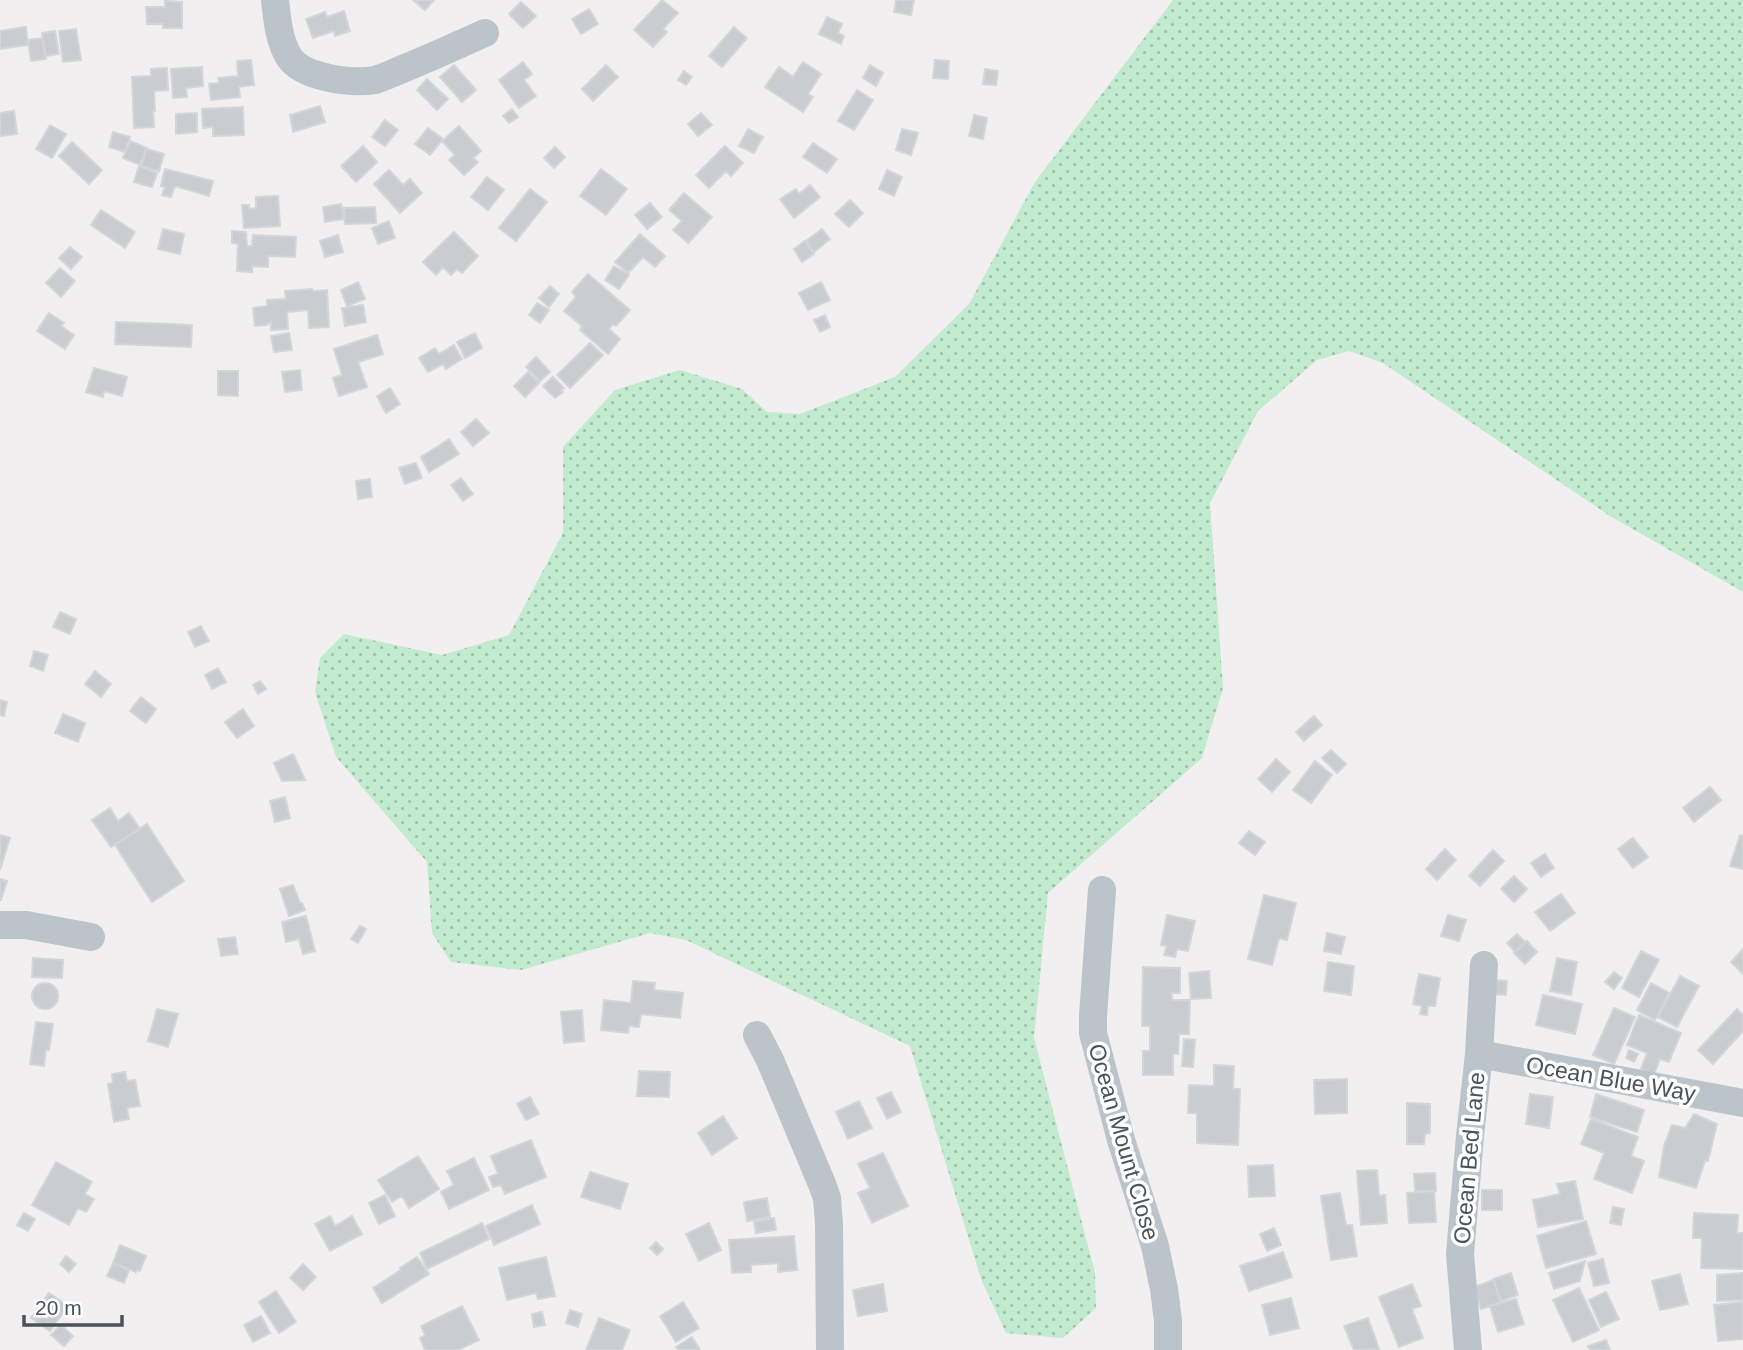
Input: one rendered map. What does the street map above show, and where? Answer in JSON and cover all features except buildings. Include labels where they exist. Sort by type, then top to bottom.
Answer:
[{"type":"street","points":[[275,0],[279,32],[289,57],[299,67],[320,77],[363,81],[376,79],[485,33]]},
{"type":"street","name":"Ocean Mount Close","points":[[1102,890],[1093,1033],[1121,1140],[1155,1246],[1168,1321],[1168,1350]]},
{"type":"street","points":[[0,925],[26,925],[91,937]]},
{"type":"street","name":"Ocean Bed Lane","points":[[1468,1350],[1460,1254],[1469,1136],[1479,1054],[1484,965]]},
{"type":"street","points":[[757,1035],[827,1198],[830,1350]]},
{"type":"street","name":"Ocean Blue Way","points":[[1479,1054],[1743,1103]]},
{"type":"green space","points":[[1173,0],[1743,0],[1743,592],[1610,516],[1383,363],[1349,351],[1317,360],[1258,411],[1210,503],[1223,688],[1202,758],[1048,893],[1034,1038],[1095,1273],[1096,1308],[1063,1338],[1006,1333],[981,1279],[910,1046],[686,940],[650,933],[521,970],[451,962],[432,933],[427,862],[336,757],[315,692],[320,658],[344,634],[442,655],[509,635],[563,533],[563,447],[615,390],[680,370],[742,389],[767,412],[800,414],[895,377],[969,304],[1035,182]]}]
